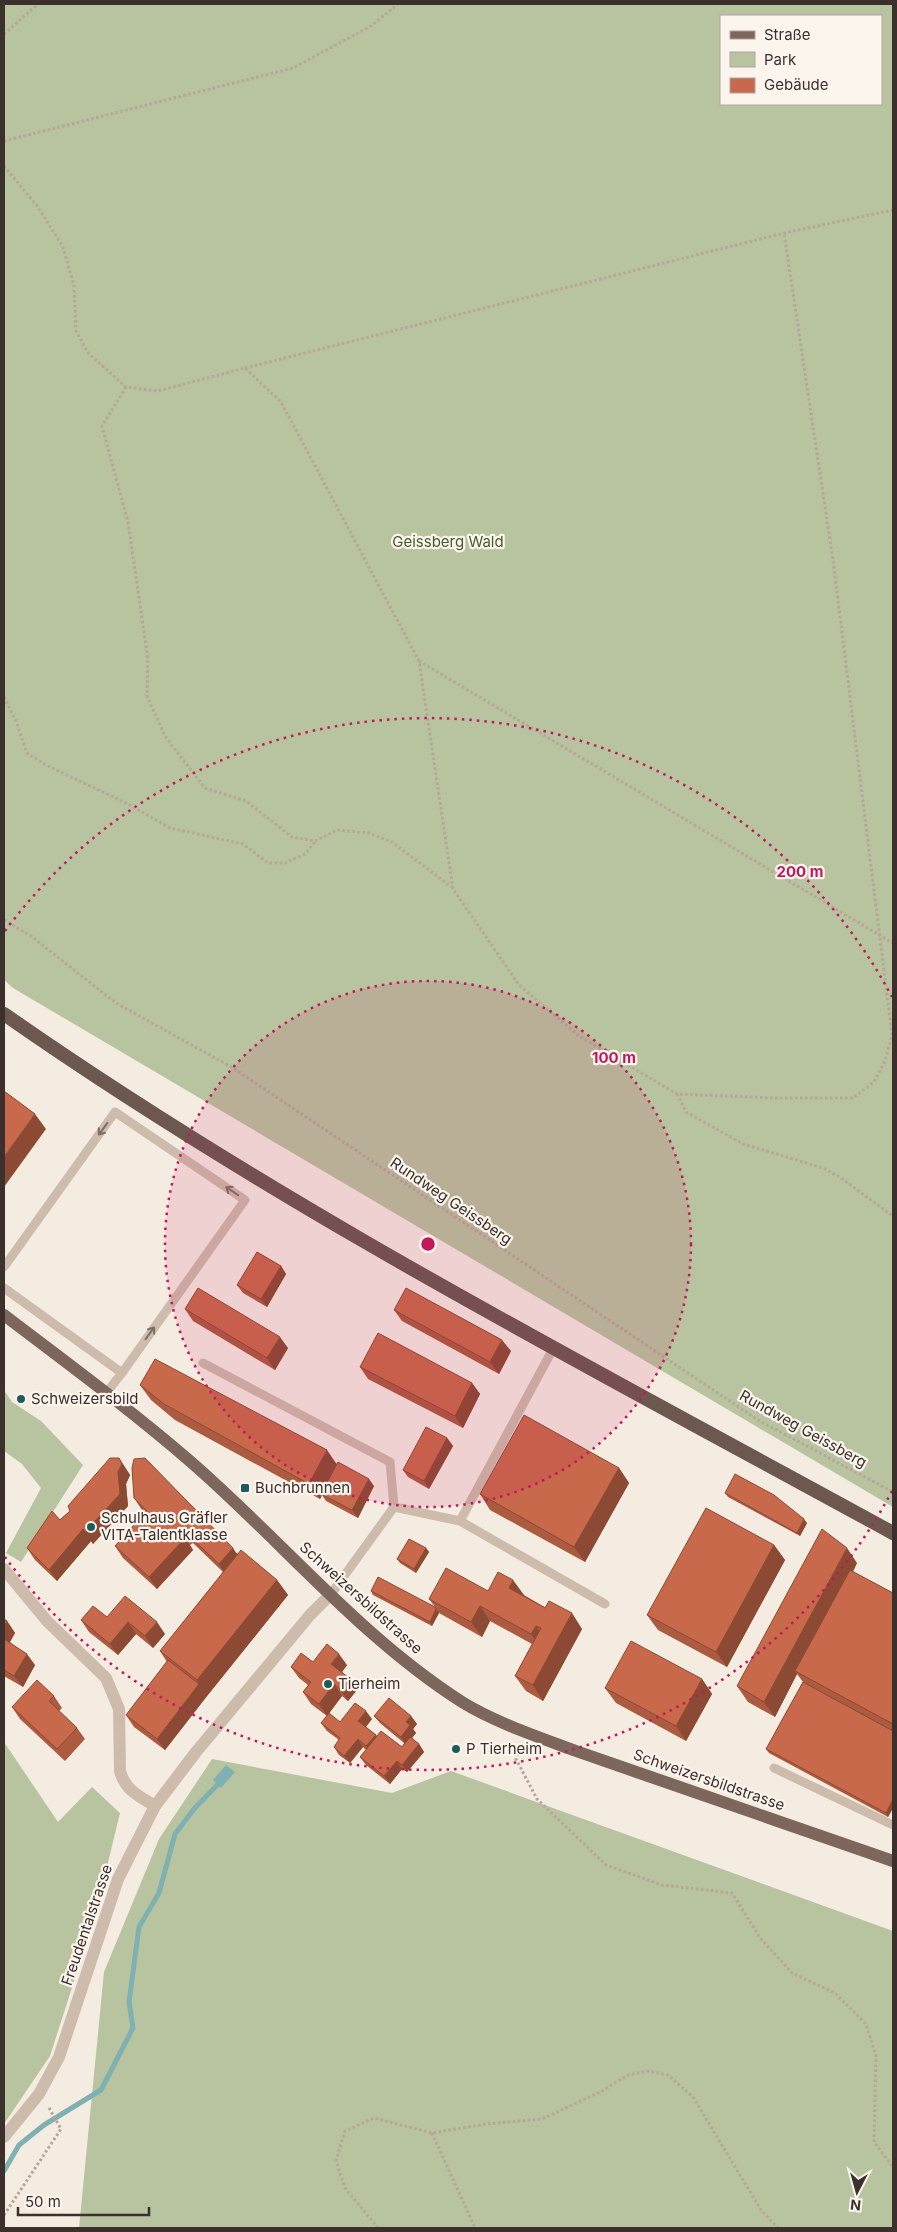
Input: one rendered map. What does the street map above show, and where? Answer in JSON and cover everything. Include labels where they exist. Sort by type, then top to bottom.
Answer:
[{"type":"highway","points":[[4,1014],[95,1078],[287,1197],[554,1347],[893,1533]]},
{"type":"main road","name":"Schweizersbildstrasse","points":[[4,1315],[106,1393],[191,1462],[392,1652],[463,1702],[525,1732],[893,1861]]},
{"type":"street","points":[[4,1569],[47,1620],[106,1678],[119,1709],[120,1771],[122,1780],[128,1789],[155,1806]]},
{"type":"street","name":"Freudentalstrasse","points":[[4,2137],[39,2094],[59,2057],[118,1879],[155,1806],[310,1615],[331,1594]]},
{"type":"lane","points":[[4,1267],[115,1112],[245,1200],[106,1393]]},
{"type":"lane","points":[[4,1288],[122,1373]]},
{"type":"lane","points":[[460,1521],[554,1347]]},
{"type":"lane","points":[[203,1363],[390,1462],[394,1507],[331,1594]]},
{"type":"lane","points":[[394,1507],[460,1521],[605,1604]]},
{"type":"lane","points":[[774,1768],[893,1825]]},
{"type":"path","points":[[4,34],[38,4]]},
{"type":"path","points":[[4,141],[293,68],[371,26],[398,4]]},
{"type":"path","points":[[4,166],[38,207],[63,247],[74,286],[76,331],[88,352],[126,387],[158,391],[784,233],[893,210]]},
{"type":"path","points":[[4,697],[16,721],[27,752],[46,765],[128,804],[170,828],[244,844],[268,862],[285,863],[305,854],[315,841],[337,830],[369,833],[392,842],[454,889],[519,985],[579,1036],[677,1094],[774,1098],[853,1098],[874,1082],[886,1062],[892,1035],[833,560],[784,233]]},
{"type":"path","points":[[244,368],[281,402],[419,661],[454,889]]},
{"type":"path","points":[[126,387],[102,426],[128,522],[148,660],[147,696],[165,736],[205,788],[246,801],[292,837],[315,841]]},
{"type":"path","points":[[419,661],[893,943]]},
{"type":"path","name":"Rundweg Geissberg","points":[[4,920],[31,936],[116,1003],[233,1068],[758,1420],[893,1492]]},
{"type":"path","points":[[677,1094],[686,1112],[742,1144],[823,1168],[838,1176],[893,1216]]},
{"type":"path","points":[[525,1732],[516,1760],[536,1799],[606,1865],[662,1885],[732,1893],[761,1939],[792,1973],[835,1993],[866,2024],[876,2056],[874,2142],[893,2167]]},
{"type":"path","points":[[378,2228],[345,2188],[336,2161],[345,2131],[374,2118],[432,2133],[486,2124],[542,2119],[602,2091],[628,2075],[648,2071],[668,2074],[692,2097],[761,2210],[778,2228]]},
{"type":"path","points":[[4,2215],[61,2129],[53,2112]]},
{"type":"path","points":[[432,2133],[475,2228]]},
{"type":"green space","name":"Geissberg Wald","points":[[4,4],[893,4],[893,1507],[13,988],[4,980]]},
{"type":"green space","points":[[4,1390],[12,1402],[41,1421],[83,1465],[21,1562],[6,1553],[41,1488],[22,1464],[4,1451]]},
{"type":"green space","points":[[4,1742],[58,1822],[92,1787],[120,1813],[95,1916],[50,2056],[4,2124]]},
{"type":"green space","points":[[212,1759],[392,1793],[451,1771],[893,1931],[893,2228],[79,2228],[104,1972],[159,1839]]},
{"type":"water","points":[[226,1765],[235,1772],[221,1788],[213,1780]]},
{"type":"building","points":[[4,1091],[35,1114],[4,1157]]},
{"type":"building","points":[[257,1252],[281,1266],[261,1299],[237,1285]]},
{"type":"building","points":[[198,1288],[280,1337],[267,1358],[185,1309]]},
{"type":"building","points":[[406,1288],[502,1340],[490,1362],[394,1310]]},
{"type":"building","points":[[378,1333],[472,1383],[455,1416],[360,1367]]},
{"type":"building","points":[[155,1359],[327,1450],[309,1484],[164,1404],[140,1385]]},
{"type":"building","points":[[524,1415],[619,1468],[574,1547],[480,1494]]},
{"type":"building","points":[[426,1427],[447,1438],[424,1481],[403,1470]]},
{"type":"building","points":[[110,1458],[119,1458],[122,1464],[118,1472],[120,1494],[85,1532],[83,1529],[49,1570],[27,1548],[52,1511],[60,1520],[70,1511],[68,1506]]},
{"type":"building","points":[[145,1458],[233,1548],[219,1564],[185,1532],[180,1534],[185,1538],[149,1577],[115,1546],[147,1511],[134,1498],[132,1468],[134,1459]]},
{"type":"building","points":[[338,1462],[369,1479],[352,1510],[321,1494]]},
{"type":"building","points":[[735,1474],[774,1495],[804,1519],[797,1533],[725,1493]]},
{"type":"building","points":[[706,1508],[774,1545],[716,1652],[647,1615]]},
{"type":"building","points":[[822,1529],[847,1548],[764,1702],[737,1686]]},
{"type":"building","points":[[409,1539],[426,1548],[414,1569],[397,1559]]},
{"type":"building","points":[[241,1550],[277,1580],[197,1680],[160,1651]]},
{"type":"building","points":[[446,1568],[488,1591],[498,1572],[513,1580],[509,1588],[545,1608],[549,1601],[572,1613],[533,1685],[515,1676],[541,1628],[536,1626],[531,1634],[480,1606],[471,1622],[429,1599]]},
{"type":"building","points":[[850,1570],[893,1593],[893,1724],[795,1671]]},
{"type":"building","points":[[378,1577],[435,1607],[436,1609],[430,1622],[371,1591]]},
{"type":"building","points":[[125,1596],[157,1622],[145,1636],[128,1622],[110,1644],[81,1620],[93,1606],[107,1617]]},
{"type":"building","points":[[4,1639],[27,1654],[14,1676],[4,1670]]},
{"type":"building","points":[[631,1641],[702,1679],[676,1726],[605,1688]]},
{"type":"building","points":[[327,1644],[339,1654],[331,1664],[349,1678],[340,1689],[334,1684],[319,1704],[303,1692],[311,1682],[291,1667],[301,1653],[313,1662]]},
{"type":"building","points":[[168,1660],[199,1684],[157,1739],[126,1715]]},
{"type":"building","points":[[37,1680],[54,1696],[49,1701],[77,1728],[57,1749],[12,1707]]},
{"type":"building","points":[[803,1682],[893,1731],[893,1799],[886,1813],[766,1749]]},
{"type":"building","points":[[389,1698],[411,1716],[406,1722],[410,1725],[401,1737],[374,1716]]},
{"type":"building","points":[[355,1703],[366,1711],[358,1721],[376,1735],[366,1746],[358,1739],[344,1756],[334,1747],[340,1738],[321,1723],[329,1713],[340,1722]]},
{"type":"building","points":[[381,1731],[402,1747],[410,1737],[419,1744],[402,1765],[397,1761],[384,1776],[360,1757]]},
{"type":"waterway","points":[[4,2171],[19,2145],[44,2125],[101,2090],[133,2028],[129,2002],[139,1927],[159,1893],[175,1834],[194,1809],[221,1781]]},
{"type":"place","name":"Schweizersbild","points":[[21,1399]]},
{"type":"place","name":"Buchbrunnen","points":[[245,1488]]},
{"type":"place","name":"Schulhaus Gräfler VITA-Talentklasse","points":[[91,1527]]},
{"type":"place","name":"Tierheim","points":[[328,1684]]},
{"type":"place","name":"P Tierheim","points":[[456,1749]]}]
